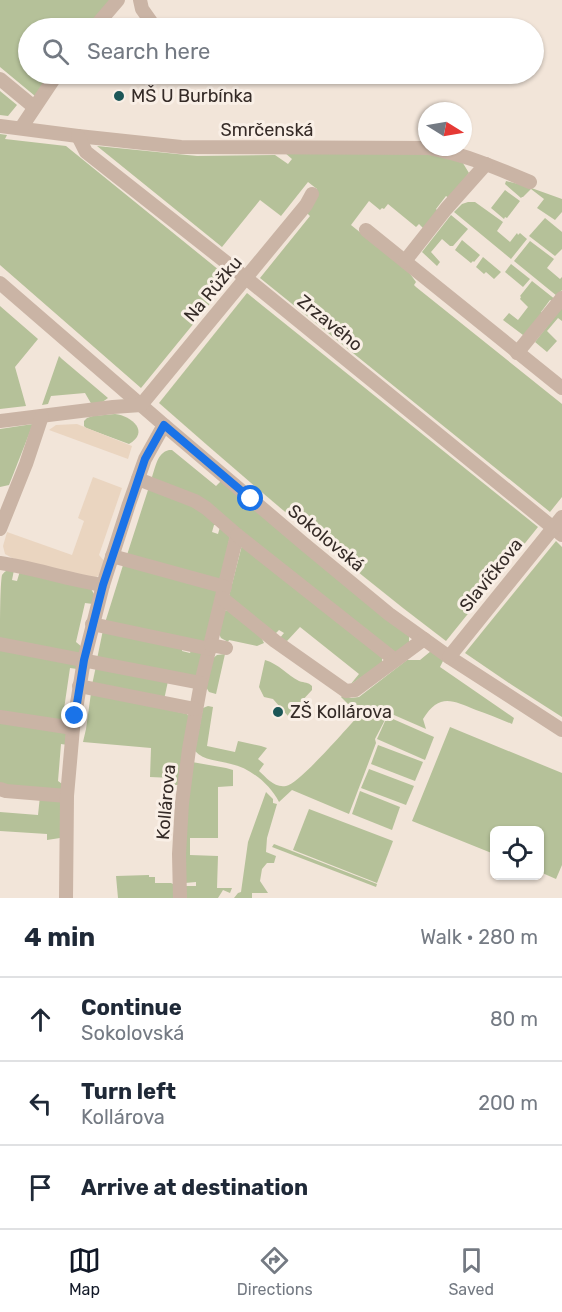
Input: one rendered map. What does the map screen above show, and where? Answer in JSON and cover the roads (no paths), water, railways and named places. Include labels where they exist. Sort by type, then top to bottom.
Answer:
[{"type":"street","points":[[103,18],[118,0]]},
{"type":"street","points":[[140,0],[142,9],[148,18]]},
{"type":"street","points":[[0,79],[34,107]]},
{"type":"street","points":[[21,128],[50,84]]},
{"type":"street","name":"Smrčenská","points":[[0,126],[181,147],[429,148],[451,151],[530,182]]},
{"type":"street","name":"Zrzavého","points":[[78,136],[86,153],[559,526]]},
{"type":"street","points":[[405,261],[446,209],[486,164]]},
{"type":"street","name":"Na Růžku","points":[[141,405],[306,205],[312,194]]},
{"type":"street","points":[[366,230],[562,388]]},
{"type":"street","name":"Sokolovská","points":[[0,283],[164,425],[389,614],[448,657],[562,730]]},
{"type":"street","points":[[517,353],[562,298]]},
{"type":"street","points":[[0,421],[141,405]]},
{"type":"street","points":[[0,530],[42,416]]},
{"type":"street","points":[[66,898],[67,796],[84,660],[103,585],[138,478],[145,459],[164,425]]},
{"type":"street","points":[[138,478],[195,501],[206,508],[395,660]]},
{"type":"street","name":"Slavíčkova","points":[[448,657],[559,526]]},
{"type":"street","name":"Kollárova","points":[[180,898],[179,854],[182,803],[195,709],[237,535]]},
{"type":"street","points":[[112,556],[223,592],[269,637],[346,691],[355,690],[424,639]]},
{"type":"street","points":[[0,563],[103,585]]},
{"type":"street","points":[[92,624],[210,647],[226,648]]},
{"type":"street","points":[[0,644],[201,683]]},
{"type":"street","points":[[79,686],[195,709]]},
{"type":"street","points":[[0,717],[74,728]]},
{"type":"street","points":[[0,789],[67,796]]},
{"type":"place","name":"MŠ U Burbínka","points":[[119,96]]},
{"type":"place","name":"ZŠ Kollárova","points":[[278,712]]}]
